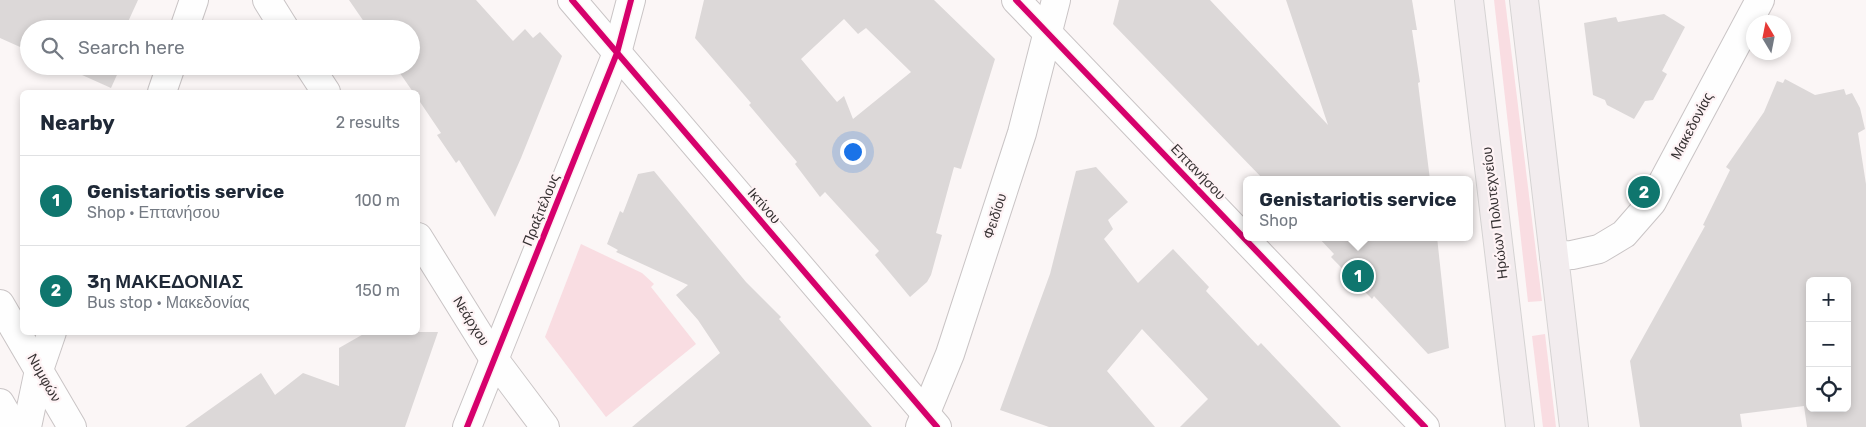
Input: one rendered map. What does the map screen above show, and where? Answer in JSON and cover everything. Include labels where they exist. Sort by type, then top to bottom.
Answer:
[{"type":"main road","name":"Ηρώων Πολυτεχνείου","points":[[1469,0],[1520,427]]},
{"type":"main road","points":[[1524,0],[1574,427]]},
{"type":"street","points":[[187,20],[194,0]]},
{"type":"street","points":[[267,0],[280,20]]},
{"type":"street","name":"Ικτίνου","points":[[572,0],[928,423]]},
{"type":"street","name":"Πραξιτέλους","points":[[467,427],[617,53],[631,0]]},
{"type":"street","name":"Επτανήσου","points":[[1016,0],[1243,237]]},
{"type":"street","name":"Φειδίου","points":[[928,423],[1022,133],[1056,0]]},
{"type":"street","name":"Μακεδονίας","points":[[1554,256],[1572,255],[1599,249],[1624,234],[1652,202],[1760,0]]},
{"type":"street","points":[[163,90],[168,75]]},
{"type":"street","points":[[315,75],[325,90]]},
{"type":"street","name":"Νεάρχου","points":[[420,241],[494,359],[545,427]]},
{"type":"street","name":"Επτανήσου","points":[[1247,241],[1425,427]]},
{"type":"street","name":"Νυμφών","points":[[0,304],[72,427]]},
{"type":"street","points":[[27,427],[39,370],[51,335]]},
{"type":"street","points":[[0,403],[14,427]]},
{"type":"shaded area","points":[[1494,0],[1505,0],[1542,301],[1528,302]]},
{"type":"shaded area","points":[[581,244],[642,273],[654,284],[651,287],[696,344],[606,417],[545,337]]},
{"type":"shaded area","points":[[1545,334],[1556,427],[1543,427],[1532,336]]},
{"type":"building","points":[[0,0],[138,0],[129,20],[20,20],[20,47],[0,38]]},
{"type":"building","points":[[349,0],[476,0],[513,41],[525,29],[533,38],[540,32],[562,56],[495,217],[459,160],[456,163],[437,135],[441,133],[420,102],[420,90],[412,90],[401,75],[420,75],[420,20],[363,20]]},
{"type":"building","points":[[704,0],[934,0],[995,59],[961,169],[954,167],[936,233],[942,235],[931,275],[927,282],[910,297],[875,255],[879,251],[825,192],[820,197],[795,164],[797,162],[749,105],[751,103],[695,38]],"holes":[[[844,19],[858,34],[866,28],[911,72],[853,119],[844,96],[837,102],[801,59]]]},
{"type":"building","points":[[1119,0],[1210,0],[1328,125],[1286,0],[1412,0],[1417,30],[1412,30],[1420,82],[1418,83],[1430,176],[1260,176],[1113,24]]},
{"type":"building","points":[[1664,14],[1685,27],[1662,71],[1667,74],[1653,100],[1645,101],[1634,119],[1607,105],[1605,100],[1593,95],[1584,23],[1616,17],[1618,22]]},
{"type":"building","points":[[82,75],[117,75],[111,88]]},
{"type":"building","points":[[1785,79],[1815,95],[1844,89],[1846,95],[1852,93],[1860,108],[1865,129],[1858,133],[1866,184],[1866,427],[1807,427],[1804,406],[1740,414],[1742,427],[1640,427],[1630,361],[1705,226],[1703,225],[1730,170],[1726,167],[1764,112],[1777,81],[1783,83]]},
{"type":"building","points":[[1096,167],[1128,202],[1108,220],[1113,229],[1104,239],[1138,283],[1173,249],[1209,287],[1206,291],[1258,346],[1261,343],[1341,427],[1180,427],[1208,399],[1142,329],[1107,371],[1155,427],[1049,427],[1000,410],[1050,274],[1076,171]]},
{"type":"building","points":[[654,171],[746,282],[781,317],[779,319],[872,427],[632,427],[720,353],[698,320],[676,295],[688,285],[616,252],[618,250],[607,244],[620,211],[623,213],[638,174]]},
{"type":"building","points":[[1322,241],[1437,241],[1449,348],[1428,354],[1374,296],[1372,299],[1331,257],[1334,254]]},
{"type":"building","points":[[420,332],[438,332],[405,427],[185,427],[261,373],[275,395],[303,373],[339,386],[339,348],[362,335],[420,335]]},
{"type":"cycle path","points":[[572,0],[937,427]]},
{"type":"cycle path","points":[[467,427],[617,53],[631,0]]},
{"type":"cycle path","points":[[1016,0],[1243,237]]},
{"type":"cycle path","points":[[1247,241],[1425,427]]},
{"type":"place","name":"3η ΜΑΚΕΔΟΝΙΑΣ","points":[[1644,192]]},
{"type":"place","name":"Genistariotis service","points":[[1358,276]]}]
